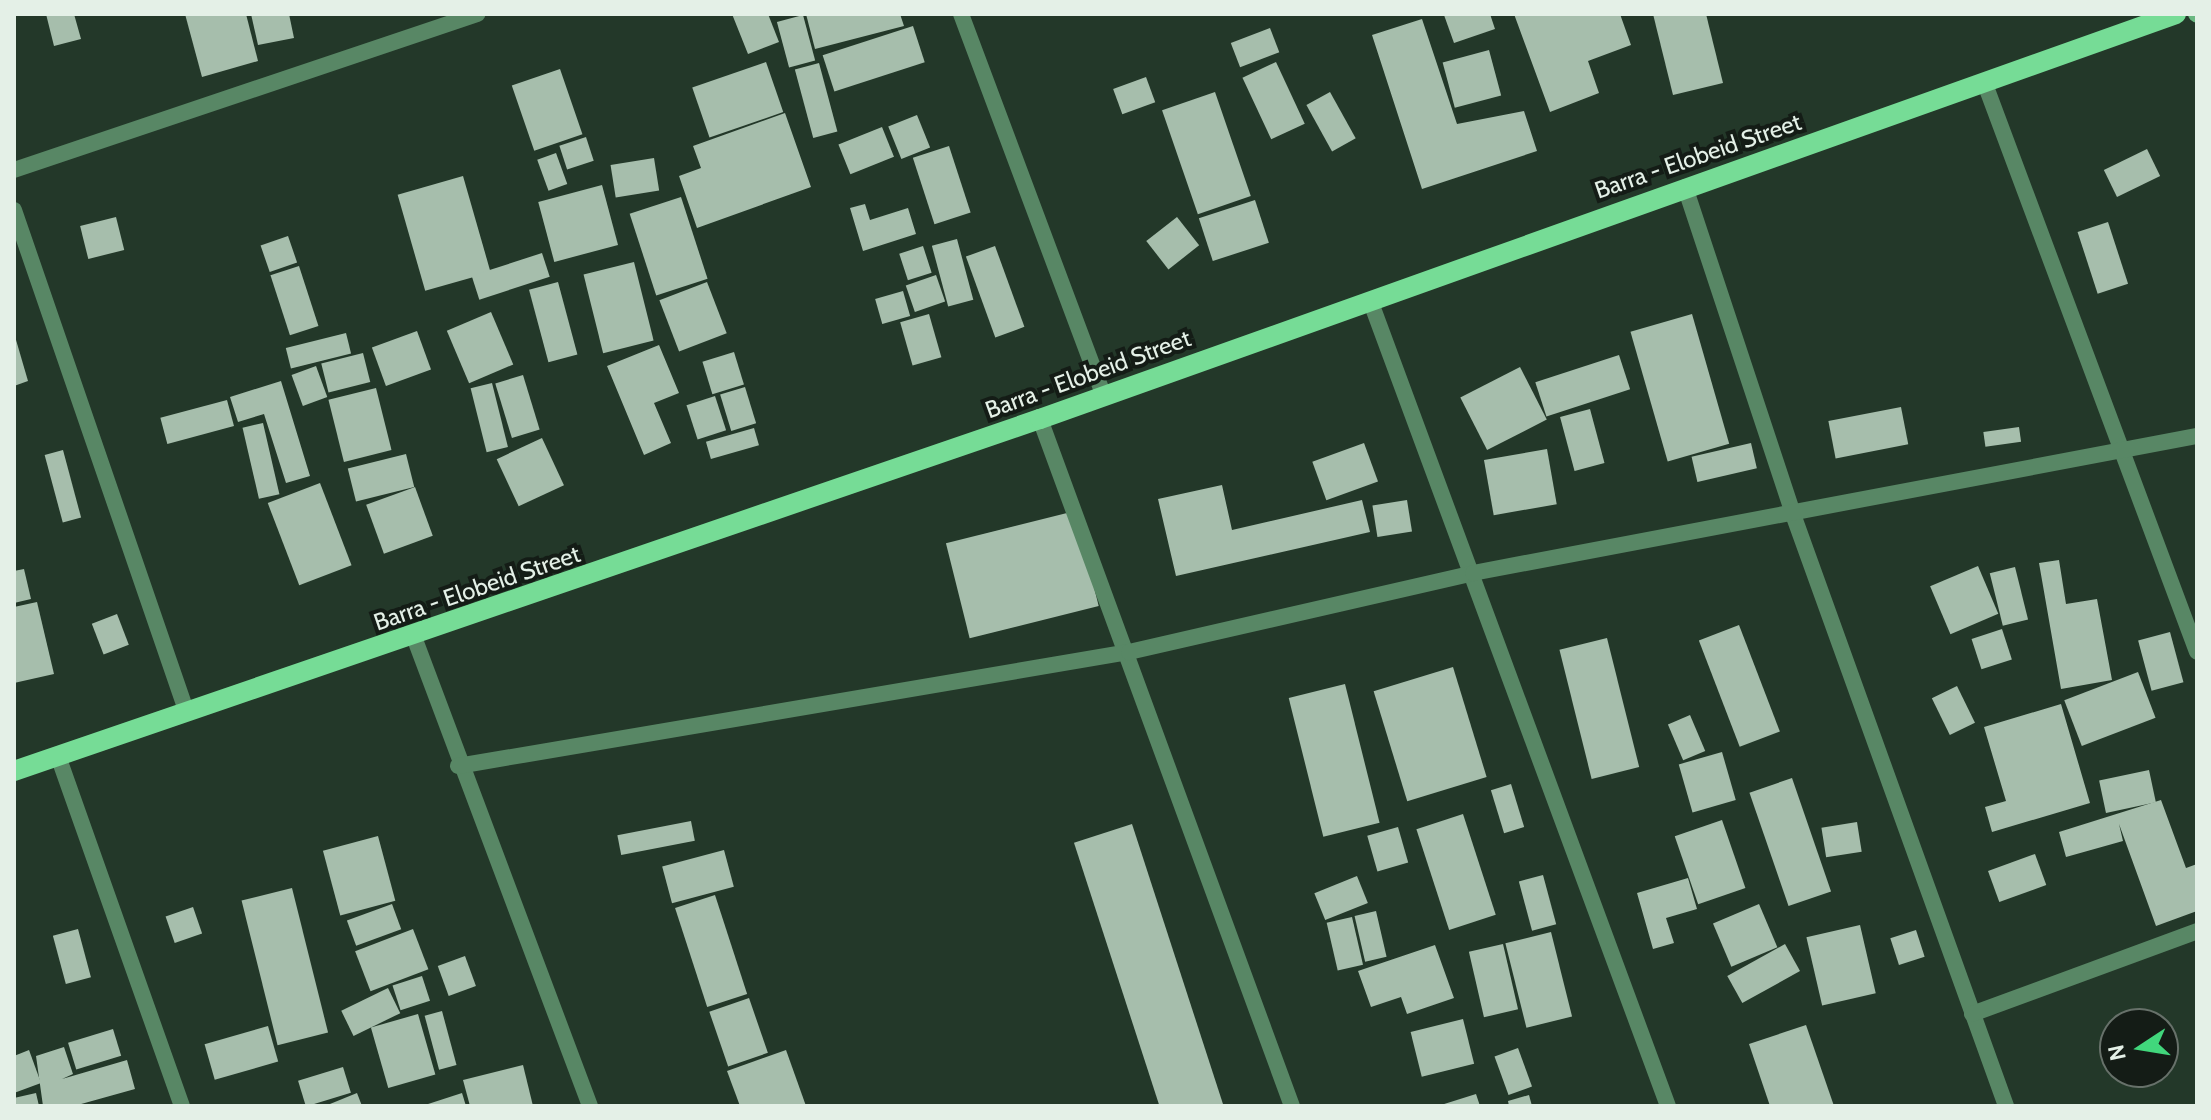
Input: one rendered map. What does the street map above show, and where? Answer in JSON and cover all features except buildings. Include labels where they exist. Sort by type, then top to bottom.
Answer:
[{"type":"main road","name":"Barra - Elobeid Street","points":[[14,771],[414,637],[1040,419],[2176,14]]},
{"type":"street","points":[[14,170],[477,14]]},
{"type":"street","points":[[961,14],[1104,396]]},
{"type":"street","points":[[1985,84],[2197,652]]},
{"type":"street","points":[[1685,187],[1794,517],[2006,1106]]},
{"type":"street","points":[[14,210],[187,713]]},
{"type":"street","points":[[1370,300],[1668,1106]]},
{"type":"street","points":[[1040,419],[1129,652],[1292,1106]]},
{"type":"street","points":[[458,766],[1129,652],[1473,573],[1794,517],[2197,436]]},
{"type":"street","points":[[414,637],[458,766],[590,1106]]},
{"type":"street","points":[[58,756],[182,1106]]},
{"type":"street","points":[[1972,1014],[2197,931]]}]
